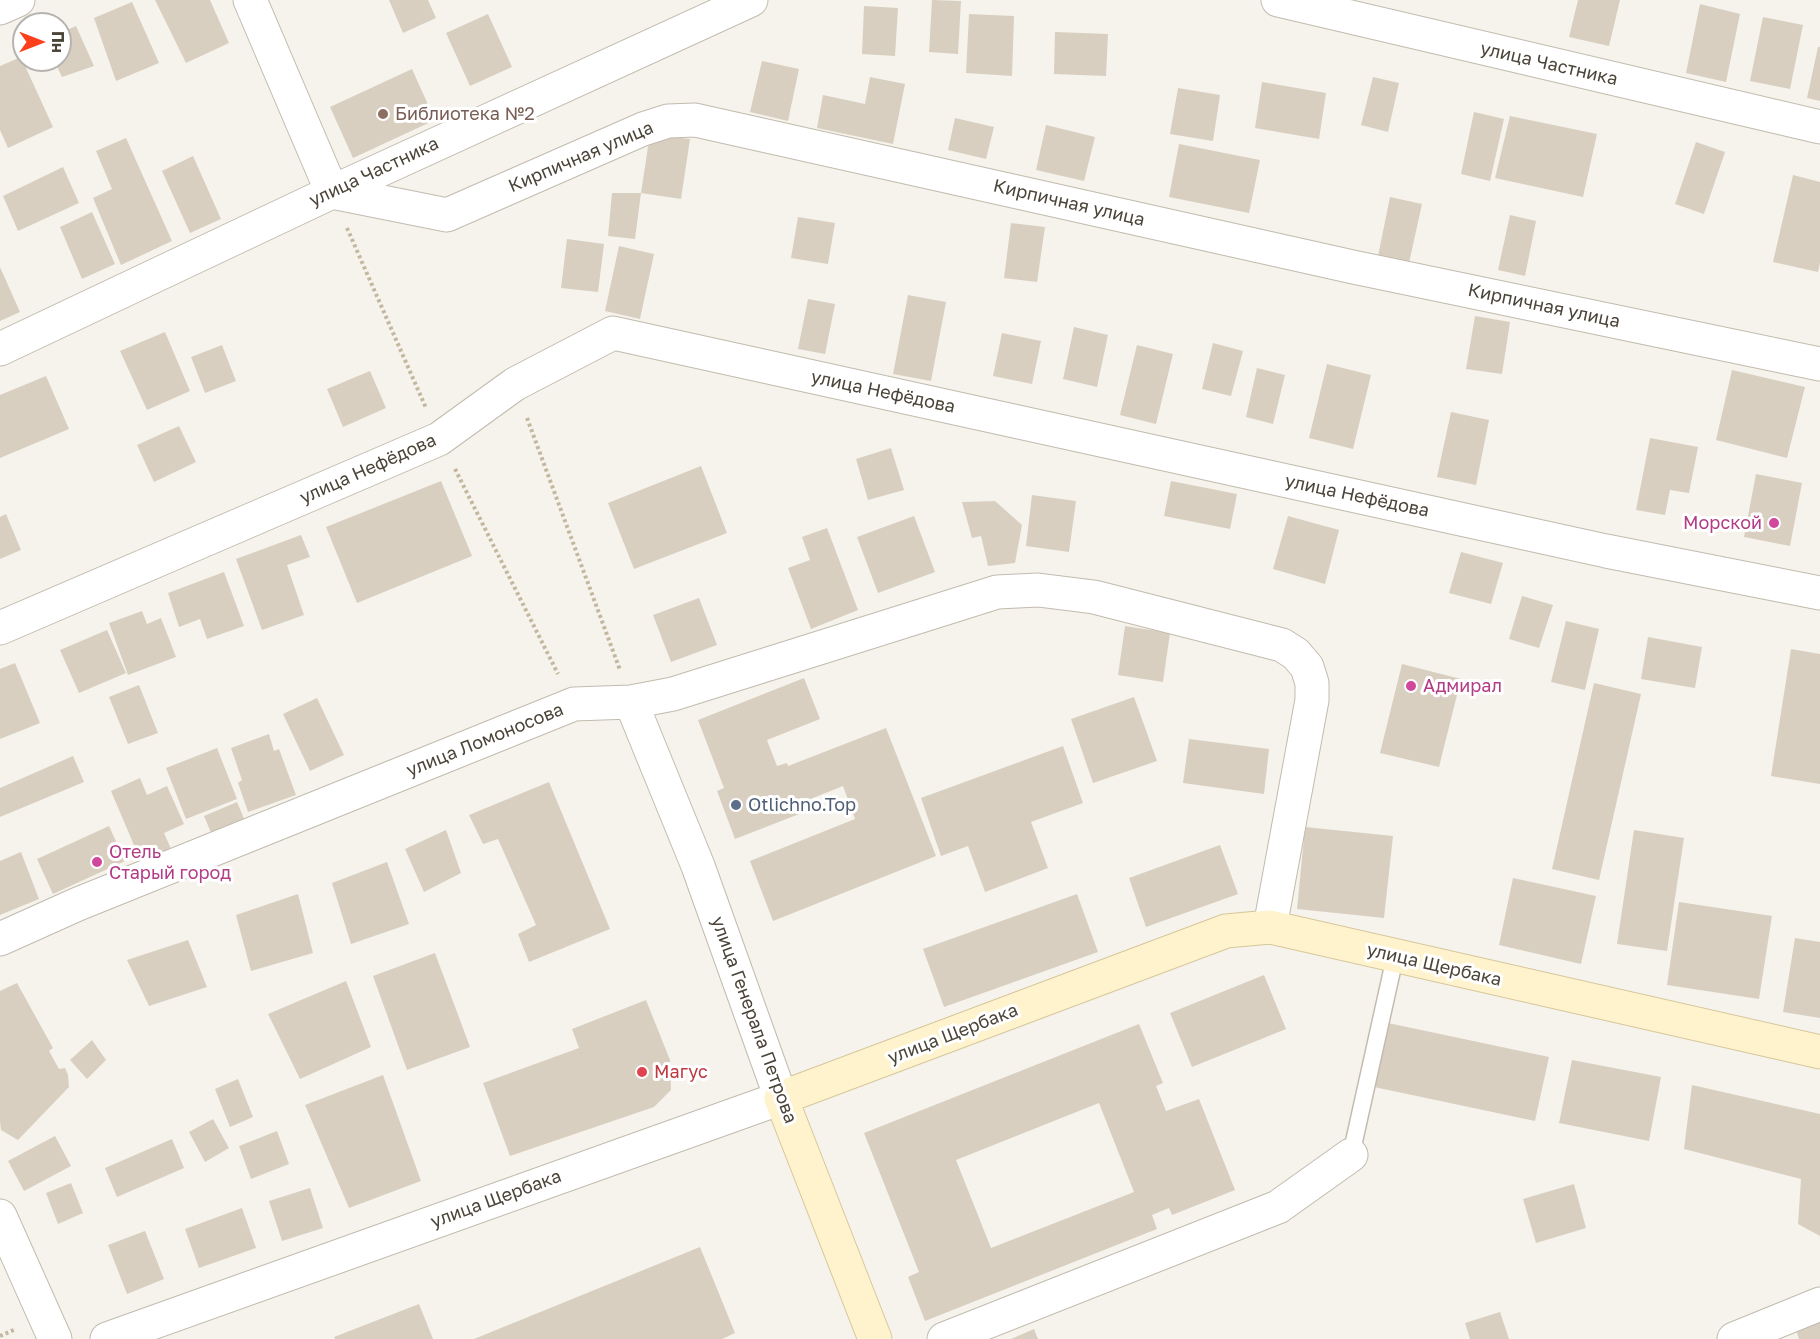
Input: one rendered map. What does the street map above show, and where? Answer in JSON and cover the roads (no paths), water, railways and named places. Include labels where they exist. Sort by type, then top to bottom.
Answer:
[{"type":"main road","name":"улица Щербака","points":[[781,1098],[1226,931],[1270,927],[1820,1052]]},
{"type":"main road","name":"улица Генерала Петрова","points":[[781,1098],[875,1339]]},
{"type":"street","points":[[0,8],[18,0]]},
{"type":"street","points":[[250,0],[332,192]]},
{"type":"street","name":"улица Частника","points":[[0,349],[332,192],[751,0]]},
{"type":"street","name":"улица Частника","points":[[1278,0],[1820,127]]},
{"type":"street","name":"Кирпичная улица","points":[[332,192],[447,215],[643,129],[668,121],[695,120],[1353,267],[1820,364]]},
{"type":"street","name":"улица Нефёдова","points":[[0,628],[439,439],[515,384],[614,333],[1606,551],[1820,593]]},
{"type":"street","name":"улица Ломоносова","points":[[0,939],[89,900],[574,704],[631,702],[673,694],[997,592],[1038,590],[1094,597],[1282,645],[1296,654],[1307,667],[1312,683],[1312,700],[1270,927]]},
{"type":"street","name":"улица Генерала Петрова","points":[[631,702],[698,866],[781,1098]]},
{"type":"street","name":"улица Щербака","points":[[107,1339],[781,1098]]},
{"type":"street","points":[[944,1339],[1278,1207],[1351,1155]]},
{"type":"street","points":[[0,1216],[55,1339]]},
{"type":"street","points":[[1734,1339],[1820,1304]]},
{"type":"lane","points":[[1351,1155],[1395,957]]},
{"type":"place","name":"Библиотека №2","points":[[383,114]]},
{"type":"place","name":"Морской","points":[[1774,523]]},
{"type":"place","name":"Адмирал","points":[[1411,686]]},
{"type":"place","name":"Otlichno.Top","points":[[736,805]]},
{"type":"place","name":"Отель Старый город","points":[[97,862]]},
{"type":"place","name":"Магус","points":[[642,1072]]}]
